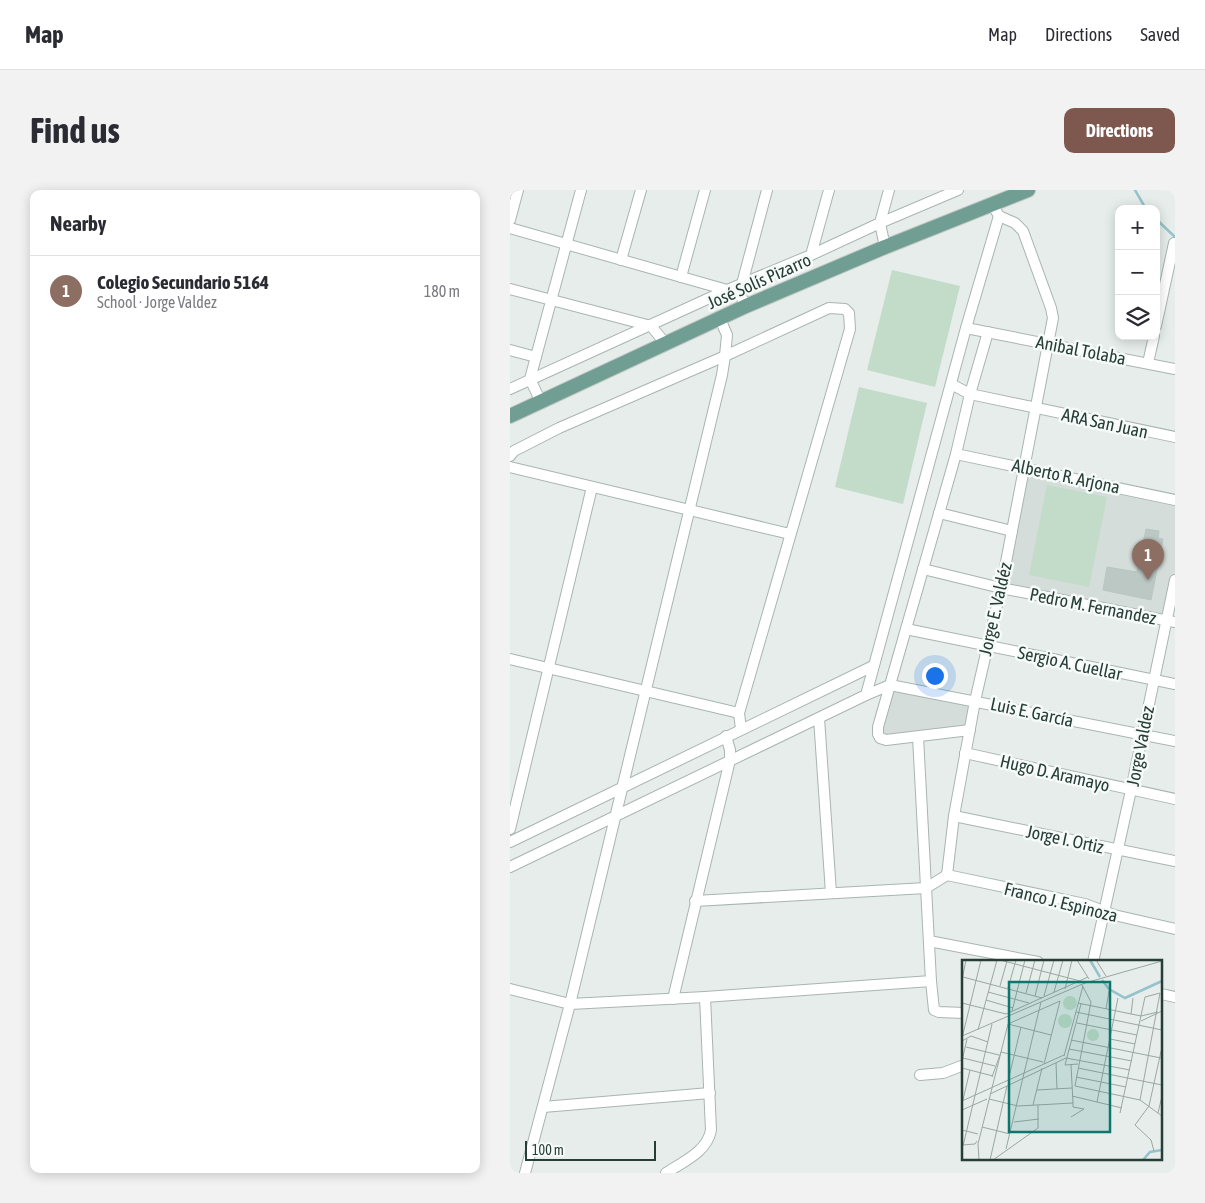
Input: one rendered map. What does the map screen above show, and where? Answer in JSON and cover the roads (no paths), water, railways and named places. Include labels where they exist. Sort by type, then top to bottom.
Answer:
[{"type":"main road","name":"José Solís Pizarro","points":[[510,416],[746,306],[885,247],[995,210],[1005,193],[1028,190]]},
{"type":"street","points":[[510,220],[518,190]]},
{"type":"street","points":[[541,402],[530,379],[581,190]]},
{"type":"street","points":[[621,260],[641,190]]},
{"type":"street","points":[[681,277],[705,190]]},
{"type":"street","points":[[746,306],[735,287],[767,190]]},
{"type":"street","points":[[811,255],[829,190]]},
{"type":"street","points":[[885,247],[880,223],[888,190]]},
{"type":"street","points":[[510,389],[735,287],[958,190]]},
{"type":"street","points":[[866,695],[966,328],[995,210]]},
{"type":"street","name":"Jorge E. Valdéz","points":[[947,875],[954,816],[965,753],[987,645],[1001,588],[1053,318],[1023,232],[1015,223],[995,210]]},
{"type":"street","points":[[510,228],[681,277],[735,287]]},
{"type":"street","points":[[1160,308],[1174,243]]},
{"type":"street","points":[[510,289],[651,326],[666,344]]},
{"type":"street","points":[[510,456],[514,451],[560,428],[829,308],[846,310],[849,313],[850,330],[739,713],[741,728]]},
{"type":"street","points":[[525,1173],[570,1004],[725,356],[727,335],[720,319]]},
{"type":"street","name":"Anibal Tolaba","points":[[966,328],[1175,369]]},
{"type":"street","points":[[970,730],[886,740],[880,738],[878,734],[878,727],[956,454],[970,394],[988,332]]},
{"type":"street","points":[[1148,364],[1153,340]]},
{"type":"street","points":[[510,350],[536,358]]},
{"type":"street","name":"ARA San Juan","points":[[951,384],[970,394],[1175,437]]},
{"type":"street","name":"Alberto R. Arjona","points":[[956,454],[1175,500]]},
{"type":"street","points":[[510,467],[790,534]]},
{"type":"street","points":[[510,829],[592,487]]},
{"type":"street","points":[[939,513],[1012,530]]},
{"type":"street","name":"Pedro M. Fernandez","points":[[923,569],[1001,588],[1171,621]]},
{"type":"street","name":"Jorge Valdez","points":[[1093,960],[1132,790],[1153,680],[1171,621],[1175,580]]},
{"type":"street","name":"Sergio A. Cuellar","points":[[906,629],[1175,684]]},
{"type":"street","points":[[510,660],[739,713]]},
{"type":"street","points":[[510,842],[741,728],[873,666]]},
{"type":"street","points":[[510,867],[890,685]]},
{"type":"street","name":"Luis E. García","points":[[890,685],[1175,741]]},
{"type":"street","points":[[819,718],[831,893]]},
{"type":"street","points":[[673,999],[730,760],[730,750],[726,736]]},
{"type":"street","points":[[918,737],[934,1010],[962,1013]]},
{"type":"street","name":"Hugo D. Aramayo","points":[[965,753],[1175,799]]},
{"type":"street","name":"Jorge I. Ortiz","points":[[954,816],[1175,861]]},
{"type":"street","points":[[695,901],[926,888],[947,875]]},
{"type":"street","name":"Franco J. Espinoza","points":[[947,875],[1085,904],[1103,911],[1175,929]]},
{"type":"street","points":[[929,940],[1028,960]]},
{"type":"street","points":[[510,989],[570,1004],[705,997],[931,981]]},
{"type":"street","points":[[1162,994],[1175,997]]},
{"type":"street","points":[[666,1173],[704,1147],[709,1139],[711,1130],[705,997]]},
{"type":"street","points":[[920,1075],[943,1073],[962,1066]]},
{"type":"street","points":[[543,1106],[710,1092]]},
{"type":"waterway","points":[[1135,190],[1144,205]]},
{"type":"waterway","points":[[1160,223],[1175,237]]},
{"type":"place","name":"Colegio Secundario 5164","points":[[1148,580]]}]
